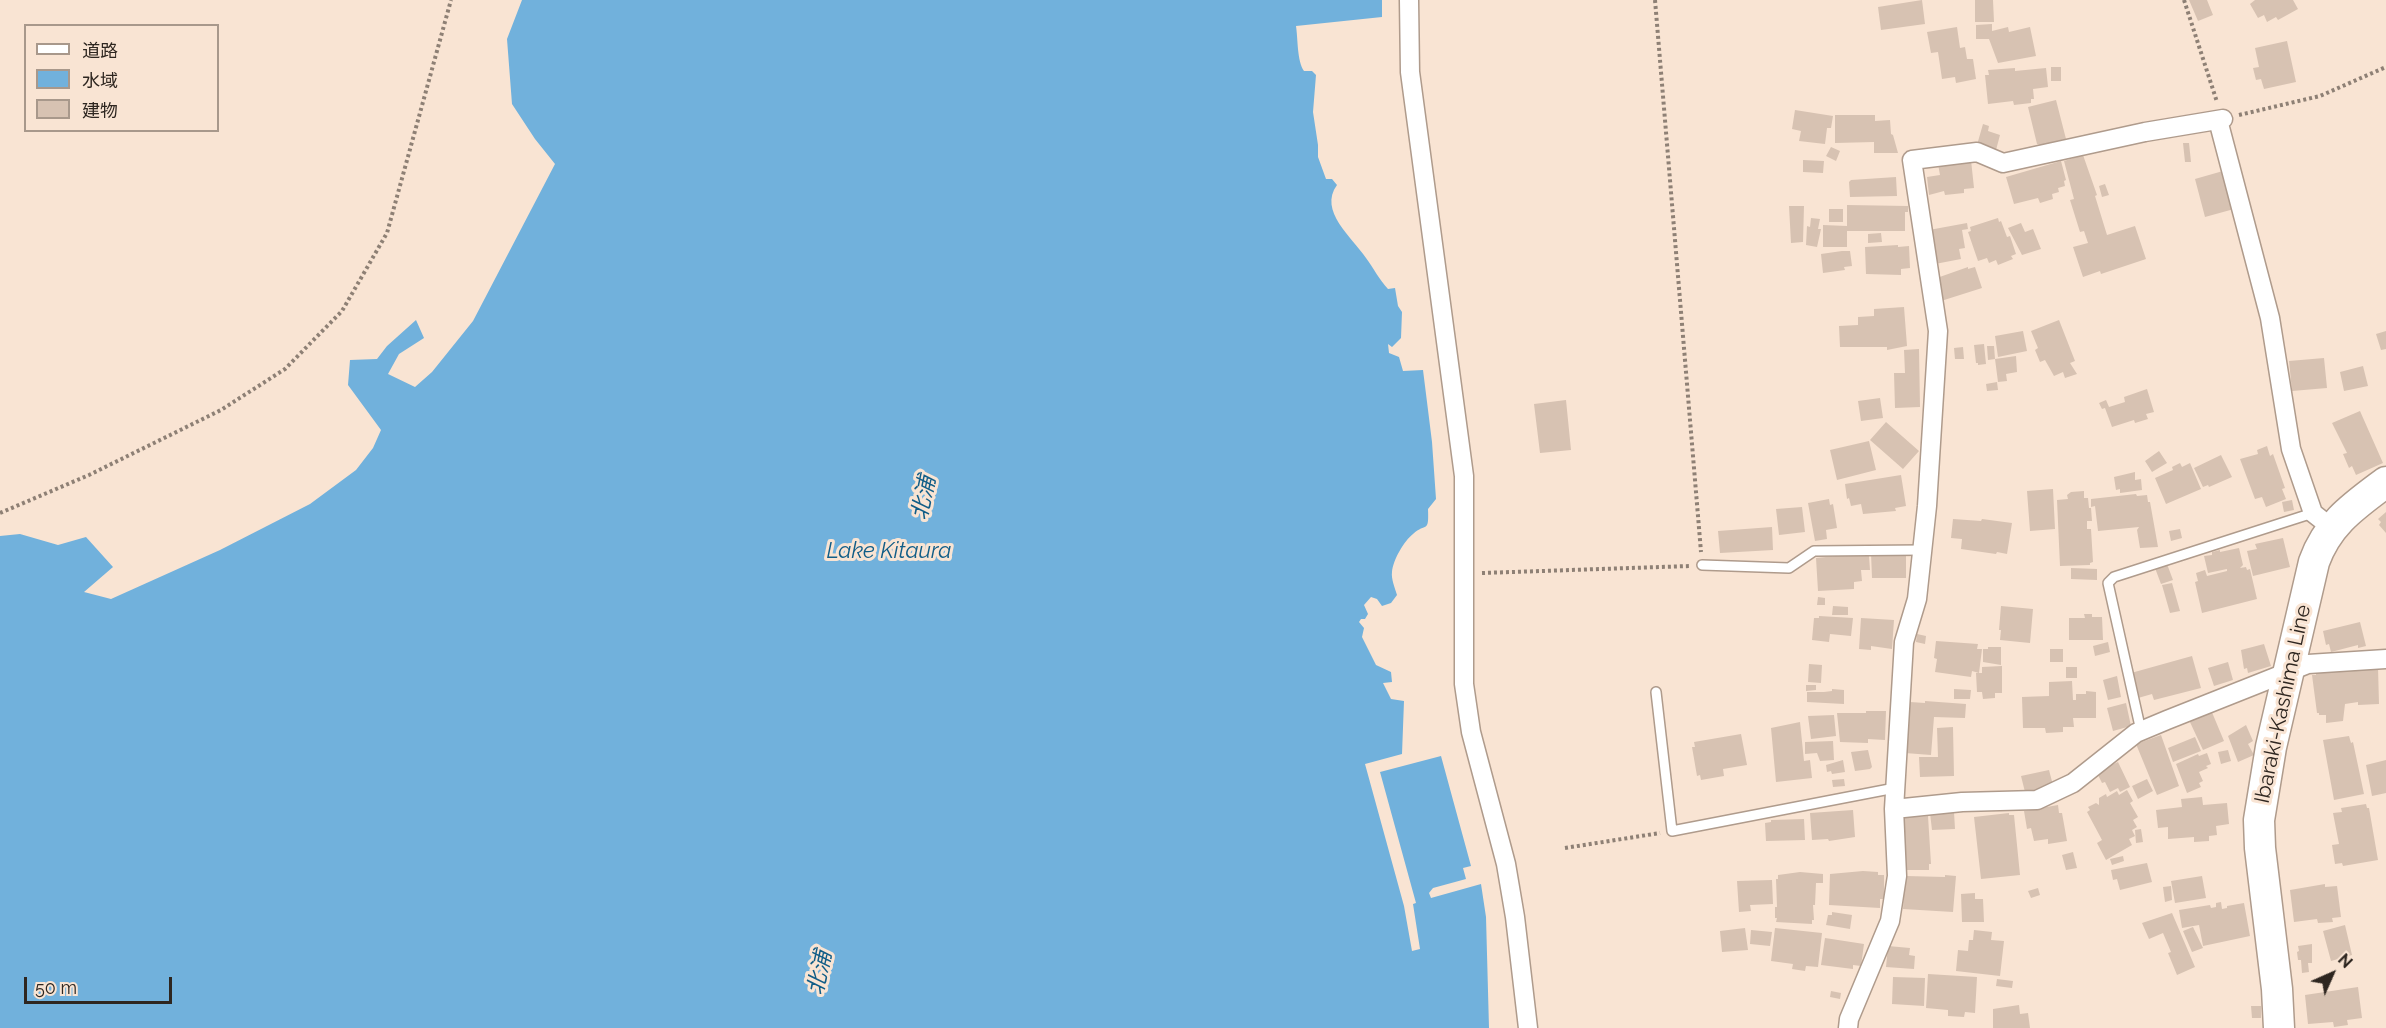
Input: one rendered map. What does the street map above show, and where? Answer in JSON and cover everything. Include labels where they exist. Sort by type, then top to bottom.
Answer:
[{"type":"main road","name":"Ibaraki-Kashima Line","points":[[2279,1028],[2259,820],[2271,747],[2314,562],[2321,543],[2322,520],[2342,517],[2386,482]]},
{"type":"street","points":[[1409,0],[1410,72],[1464,476],[1465,694],[1471,732],[1506,864],[1515,917],[1528,1028]]},
{"type":"street","points":[[1848,1028],[1849,1019],[1890,921],[1897,876],[1894,809],[1904,642],[1917,599],[1928,494],[1938,331],[1912,160],[1977,152],[2003,163],[2145,132],[2220,119],[2270,318],[2291,449],[2322,520]]},
{"type":"street","points":[[1894,809],[1962,802],[2037,800],[2073,783],[2141,730],[2308,664],[2386,659]]},
{"type":"lane","points":[[2141,730],[2108,583],[2114,577],[2322,520]]},
{"type":"lane","points":[[1702,565],[1789,568],[1814,551],[1922,550]]},
{"type":"lane","points":[[1656,692],[1672,831],[1895,788]]},
{"type":"path","points":[[0,513],[89,475],[221,410],[285,369],[342,311],[387,233],[451,0]]},
{"type":"path","points":[[1463,574],[1702,565],[1654,0]]},
{"type":"path","points":[[2184,0],[2220,119],[2320,96],[2386,67]]},
{"type":"path","points":[[1565,848],[1672,831]]},
{"type":"water","name":"Lake Kitaura","points":[[522,0],[1382,0],[1382,17],[1296,26],[1302,67],[1304,71],[1312,71],[1316,75],[1313,112],[1318,157],[1326,179],[1332,179],[1337,185],[1332,195],[1334,214],[1388,289],[1395,288],[1398,306],[1402,312],[1401,338],[1392,347],[1388,344],[1389,353],[1399,357],[1403,371],[1423,370],[1432,442],[1436,499],[1428,509],[1427,525],[1410,537],[1397,557],[1392,575],[1397,595],[1391,603],[1382,606],[1377,599],[1371,597],[1364,605],[1368,614],[1359,622],[1364,628],[1362,637],[1376,665],[1391,672],[1392,682],[1383,683],[1391,699],[1404,701],[1402,754],[1365,764],[1404,906],[1412,951],[1420,949],[1413,904],[1416,903],[1380,772],[1441,756],[1471,866],[1463,868],[1466,879],[1433,888],[1429,893],[1431,898],[1481,884],[1486,917],[1489,1028],[0,1028],[0,536],[20,534],[58,545],[86,537],[113,567],[84,592],[111,599],[220,550],[310,504],[356,470],[373,448],[381,430],[348,385],[350,360],[377,359],[387,346],[416,320],[424,338],[399,354],[388,374],[415,387],[432,372],[473,321],[555,164],[512,104],[507,39]]},
{"type":"building","points":[[1922,0],[1925,24],[1881,30],[1878,7]]},
{"type":"building","points":[[1975,0],[1993,0],[1994,22],[1975,22]]},
{"type":"building","points":[[2189,0],[2207,0],[2213,15],[2198,21]]},
{"type":"building","points":[[2255,0],[2293,0],[2298,9],[2278,20],[2276,17],[2267,22],[2264,15],[2258,18],[2250,4]]},
{"type":"building","points":[[1992,24],[1992,31],[2008,27],[2009,32],[2030,27],[2036,56],[1998,63],[1989,39],[1976,39],[1976,25]]},
{"type":"building","points":[[1957,27],[1960,48],[1965,47],[1967,59],[1973,59],[1976,79],[1956,83],[1955,77],[1942,79],[1938,52],[1931,53],[1927,32]]},
{"type":"building","points":[[2287,41],[2296,82],[2264,89],[2261,79],[2256,80],[2253,68],[2259,67],[2255,48]]},
{"type":"building","points":[[2051,67],[2061,67],[2061,81],[2051,81]]},
{"type":"building","points":[[2015,68],[2015,71],[2046,68],[2048,87],[2033,89],[2034,99],[2031,99],[2031,103],[2014,105],[2013,101],[1988,104],[1985,75],[1989,75],[1988,70]]},
{"type":"building","points":[[2056,100],[2066,139],[2037,144],[2028,107]]},
{"type":"building","points":[[1795,110],[1833,116],[1831,128],[1827,128],[1825,144],[1799,141],[1801,131],[1792,129]]},
{"type":"building","points":[[1835,115],[1875,115],[1875,121],[1890,120],[1891,134],[1898,153],[1874,153],[1874,142],[1835,143]]},
{"type":"building","points":[[1983,124],[1989,126],[1988,131],[2000,135],[1996,150],[1977,145]]},
{"type":"building","points":[[2183,143],[2189,143],[2191,162],[2185,162]]},
{"type":"building","points":[[1831,147],[1840,151],[1836,161],[1826,156]]},
{"type":"building","points":[[2083,155],[2097,195],[2095,196],[2107,235],[2135,226],[2146,259],[2101,274],[2100,271],[2083,277],[2073,247],[2088,243],[2084,231],[2080,232],[2070,200],[2074,199],[2064,161]]},
{"type":"building","points":[[1803,160],[1824,161],[1823,173],[1803,172]]},
{"type":"building","points":[[1971,160],[1974,188],[1964,189],[1964,193],[1945,195],[1944,191],[1929,195],[1927,177],[1940,175],[1938,164]]},
{"type":"building","points":[[2061,161],[2066,180],[2064,181],[2065,186],[2058,188],[2059,192],[2052,194],[2053,199],[2040,203],[2038,198],[2014,204],[2006,177]]},
{"type":"building","points":[[2223,171],[2234,209],[2205,217],[2195,179]]},
{"type":"building","points":[[1896,177],[1897,196],[1850,197],[1849,182],[1851,180]]},
{"type":"building","points":[[2105,184],[2109,195],[2102,197],[2099,186]]},
{"type":"building","points":[[1847,205],[1908,206],[1908,212],[1905,212],[1905,231],[1847,231],[1847,247],[1823,247],[1823,225],[1847,226]]},
{"type":"building","points":[[1789,206],[1804,206],[1803,242],[1791,243]]},
{"type":"building","points":[[1829,209],[1843,209],[1843,222],[1829,222]]},
{"type":"building","points":[[1811,218],[1820,219],[1818,229],[1821,229],[1817,247],[1806,245],[1807,226],[1810,227]]},
{"type":"building","points":[[1998,218],[2007,237],[2010,236],[2016,254],[2011,256],[2013,259],[1998,265],[1996,260],[1989,263],[1987,258],[1978,261],[1968,232],[1971,231],[1970,227]]},
{"type":"building","points":[[1967,223],[1968,229],[1962,230],[1965,248],[1959,249],[1961,259],[1935,264],[1929,230]]},
{"type":"building","points":[[2021,223],[2025,232],[2033,229],[2041,249],[2022,255],[2008,228]]},
{"type":"building","points":[[1881,233],[1882,242],[1868,243],[1868,234]]},
{"type":"building","points":[[1898,245],[1898,247],[1909,246],[1910,268],[1901,269],[1901,275],[1866,274],[1865,247]]},
{"type":"building","points":[[1850,251],[1852,266],[1844,267],[1845,270],[1823,273],[1821,254]]},
{"type":"building","points":[[1968,267],[1968,269],[1975,267],[1982,288],[1941,301],[1934,279]]},
{"type":"building","points":[[1904,307],[1907,346],[1887,350],[1887,347],[1840,347],[1839,326],[1858,325],[1858,317],[1874,316],[1874,309]]},
{"type":"building","points":[[2059,320],[2075,361],[2070,363],[2077,374],[2065,378],[2063,372],[2054,376],[2045,360],[2040,362],[2035,350],[2038,348],[2031,331]]},
{"type":"building","points":[[2023,331],[2027,351],[1998,357],[1995,336]]},
{"type":"building","points":[[2386,331],[2386,349],[2381,350],[2376,334]]},
{"type":"building","points":[[1984,344],[1986,364],[1978,365],[1974,345]]},
{"type":"building","points":[[1987,346],[1994,346],[1995,359],[1988,360]]},
{"type":"building","points":[[1963,347],[1964,359],[1955,359],[1954,348]]},
{"type":"building","points":[[1919,349],[1920,407],[1895,408],[1894,373],[1905,373],[1904,350]]},
{"type":"building","points":[[2016,356],[2017,372],[2006,374],[2007,381],[1998,382],[1995,359]]},
{"type":"building","points":[[2324,358],[2327,388],[2292,391],[2289,361]]},
{"type":"building","points":[[2363,366],[2368,386],[2344,391],[2340,372]]},
{"type":"building","points":[[1997,382],[1998,390],[1987,391],[1986,384]]},
{"type":"building","points":[[2147,389],[2154,412],[2146,414],[2148,419],[2135,423],[2134,420],[2112,427],[2105,408],[2102,409],[2099,403],[2106,400],[2109,407],[2125,402],[2124,397]]},
{"type":"building","points":[[1880,398],[1883,418],[1861,421],[1858,401]]},
{"type":"building","points":[[1566,400],[1571,450],[1540,453],[1534,404]]},
{"type":"building","points":[[2360,411],[2383,463],[2356,475],[2352,466],[2349,468],[2343,454],[2347,453],[2332,423]]},
{"type":"building","points":[[1886,422],[1919,451],[1903,469],[1870,440]]},
{"type":"building","points":[[1869,441],[1876,470],[1837,480],[1830,450]]},
{"type":"building","points":[[2267,446],[2270,456],[2273,454],[2285,488],[2282,489],[2286,499],[2266,507],[2262,497],[2255,499],[2240,459],[2258,454],[2257,450]]},
{"type":"building","points":[[2159,451],[2167,463],[2152,472],[2145,461]]},
{"type":"building","points":[[2221,455],[2232,477],[2209,487],[2208,485],[2203,487],[2194,468]]},
{"type":"building","points":[[2180,463],[2182,467],[2190,463],[2201,489],[2166,504],[2155,478],[2173,470],[2172,467]]},
{"type":"building","points":[[2135,472],[2135,480],[2141,479],[2142,490],[2120,493],[2120,489],[2116,490],[2114,477]]},
{"type":"building","points":[[1901,475],[1906,506],[1895,508],[1896,511],[1863,514],[1861,504],[1851,506],[1849,498],[1847,499],[1845,484]]},
{"type":"building","points":[[2053,489],[2055,529],[2030,531],[2027,491]]},
{"type":"building","points":[[2084,491],[2084,498],[2088,498],[2089,508],[2091,508],[2092,521],[2087,521],[2087,529],[2091,529],[2093,562],[2090,565],[2060,566],[2057,500],[2068,499],[2067,495],[2071,492]]},
{"type":"building","points":[[2136,494],[2137,496],[2147,495],[2148,502],[2150,502],[2158,547],[2140,548],[2137,530],[2139,527],[2098,531],[2095,506],[2091,507],[2091,499]]},
{"type":"building","points":[[1829,499],[1830,505],[1833,504],[1837,528],[1826,530],[1827,539],[1815,541],[1808,503]]},
{"type":"building","points":[[2292,500],[2294,510],[2284,512],[2282,502]]},
{"type":"building","points":[[1802,507],[1805,532],[1779,535],[1776,509]]},
{"type":"building","points":[[2386,512],[2386,533],[2379,525],[2381,522],[2378,519]]},
{"type":"building","points":[[1953,519],[1981,521],[1982,519],[2012,523],[2007,554],[1961,549],[1962,539],[1951,538]]},
{"type":"building","points":[[1772,527],[1773,550],[1720,553],[1718,531]]},
{"type":"building","points":[[2180,529],[2182,538],[2171,541],[2169,531]]},
{"type":"building","points":[[2283,538],[2290,567],[2253,576],[2247,551],[2257,549],[2255,544]]},
{"type":"building","points":[[2239,548],[2243,565],[2240,568],[2250,569],[2257,599],[2202,613],[2195,582],[2198,581],[2196,573],[2205,570],[2207,576],[2227,571],[2227,569],[2208,573],[2204,556],[2212,555],[2212,552],[2220,550],[2220,552]]},
{"type":"building","points":[[1906,552],[1906,578],[1872,578],[1871,553]]},
{"type":"building","points":[[1866,553],[1865,556],[1869,556],[1870,570],[1861,570],[1862,581],[1854,582],[1854,589],[1818,591],[1816,558]]},
{"type":"building","points":[[2167,564],[2173,580],[2161,584],[2155,568]]},
{"type":"building","points":[[2071,568],[2097,569],[2097,580],[2071,579]]},
{"type":"building","points":[[2172,583],[2180,611],[2170,613],[2162,585]]},
{"type":"building","points":[[1818,597],[1825,598],[1825,605],[1817,605]]},
{"type":"building","points":[[1833,606],[1848,607],[1848,615],[1832,615]]},
{"type":"building","points":[[2001,606],[2033,609],[2030,643],[2000,640]]},
{"type":"building","points":[[2084,614],[2102,617],[2103,640],[2069,640],[2069,618],[2085,618]]},
{"type":"building","points":[[1819,616],[1853,618],[1851,636],[1830,634],[1829,642],[1812,640],[1814,618],[1819,618]]},
{"type":"building","points":[[1861,618],[1894,620],[1892,649],[1871,646],[1871,650],[1859,649]]},
{"type":"building","points":[[2360,622],[2366,646],[2358,648],[2358,645],[2331,652],[2329,644],[2326,645],[2323,631]]},
{"type":"building","points":[[1917,634],[1926,636],[1925,644],[1916,642]]},
{"type":"building","points":[[1936,641],[1978,644],[1977,649],[1982,649],[1979,673],[1972,671],[1971,677],[1935,672]]},
{"type":"building","points":[[2108,642],[2110,652],[2095,656],[2093,646]]},
{"type":"building","points":[[2264,644],[2271,666],[2248,673],[2247,668],[2244,669],[2241,650]]},
{"type":"building","points":[[1988,647],[2001,647],[2001,665],[1983,662],[1983,649],[1988,649]]},
{"type":"building","points":[[2050,649],[2063,649],[2063,662],[2050,662]]},
{"type":"building","points":[[2192,656],[2201,688],[2154,700],[2152,694],[2138,698],[2131,673]]},
{"type":"building","points":[[2228,662],[2233,680],[2214,686],[2208,668]]},
{"type":"building","points":[[1809,664],[1822,665],[1821,683],[1808,682]]},
{"type":"building","points":[[2002,666],[2002,693],[1995,693],[1995,698],[1983,699],[1982,692],[1977,692],[1976,673],[1982,673],[1982,667]]},
{"type":"building","points":[[2066,667],[2077,667],[2077,678],[2066,678]]},
{"type":"building","points":[[2378,667],[2379,704],[2358,705],[2358,702],[2345,704],[2343,721],[2326,723],[2326,715],[2317,713],[2312,675],[2316,675],[2316,672]]},
{"type":"building","points":[[2117,676],[2121,697],[2108,700],[2103,680]]},
{"type":"building","points":[[2072,681],[2073,700],[2076,700],[2076,694],[2086,694],[2086,691],[2096,692],[2096,718],[2073,718],[2074,727],[2063,727],[2063,732],[2046,733],[2045,728],[2023,728],[2022,697],[2049,696],[2049,682]]},
{"type":"building","points":[[1806,685],[1816,685],[1816,690],[1806,691]]},
{"type":"building","points":[[1832,689],[1844,690],[1844,704],[1807,702],[1807,692],[1824,692],[1832,691]]},
{"type":"building","points":[[1954,689],[1971,690],[1970,699],[1954,699]]},
{"type":"building","points":[[1925,701],[1966,704],[1965,718],[1934,717],[1931,755],[1905,753],[1910,702],[1925,703]]},
{"type":"building","points":[[2126,703],[2131,726],[2113,731],[2107,708]]},
{"type":"building","points":[[2211,710],[2224,741],[2203,750],[2189,720]]},
{"type":"building","points":[[1866,711],[1886,711],[1885,740],[1868,739],[1868,743],[1840,742],[1837,713],[1866,713]]},
{"type":"building","points":[[1834,715],[1836,736],[1811,739],[1808,716]]},
{"type":"building","points":[[1800,722],[1804,761],[1810,760],[1812,778],[1776,782],[1771,728]]},
{"type":"building","points":[[2246,725],[2253,741],[2248,744],[2254,755],[2238,762],[2228,736]]},
{"type":"building","points":[[1953,727],[1954,776],[1920,777],[1919,757],[1938,757],[1937,728]]},
{"type":"building","points":[[1741,734],[1747,765],[1723,769],[1724,776],[1701,780],[1700,775],[1697,776],[1692,747],[1695,747],[1694,742]]},
{"type":"building","points":[[2161,735],[2179,786],[2157,795],[2136,744]]},
{"type":"building","points":[[2349,736],[2351,743],[2353,742],[2364,794],[2334,800],[2323,740]]},
{"type":"building","points":[[2195,737],[2201,751],[2173,762],[2168,748]]},
{"type":"building","points":[[1833,741],[1834,760],[1820,761],[1817,753],[1805,754],[1805,742]]},
{"type":"building","points":[[1868,750],[1872,767],[1855,771],[1851,752]]},
{"type":"building","points":[[2228,750],[2231,761],[2221,764],[2218,752]]},
{"type":"building","points":[[2207,753],[2211,764],[2199,772],[2203,781],[2199,783],[2201,787],[2187,793],[2176,764],[2198,754],[2199,756]]},
{"type":"building","points":[[1843,760],[1845,772],[1832,774],[1831,771],[1827,772],[1826,765]]},
{"type":"building","points":[[2386,760],[2386,793],[2372,796],[2366,765]]},
{"type":"building","points":[[2118,762],[2130,787],[2120,792],[2118,788],[2110,792],[2105,782],[2102,783],[2098,775],[2101,773],[2099,771]]},
{"type":"building","points":[[2049,770],[2054,789],[2026,796],[2021,776]]},
{"type":"building","points":[[1844,779],[1845,786],[1833,787],[1832,780]]},
{"type":"building","points":[[2147,779],[2153,791],[2138,799],[2132,786]]},
{"type":"building","points":[[2127,790],[2133,801],[2130,803],[2138,817],[2133,820],[2137,827],[2132,830],[2135,836],[2129,839],[2132,845],[2106,860],[2097,843],[2102,840],[2087,812],[2090,810],[2088,807],[2096,803],[2099,805],[2099,798],[2106,794],[2107,797],[2117,791],[2119,795]]},
{"type":"building","points":[[2202,797],[2203,805],[2227,803],[2229,824],[2216,826],[2217,835],[2209,836],[2209,841],[2194,842],[2194,837],[2168,839],[2168,827],[2158,828],[2156,810],[2182,807],[2181,799]]},
{"type":"building","points":[[2366,804],[2369,808],[2378,860],[2343,866],[2342,863],[2335,864],[2332,845],[2339,844],[2333,813],[2342,812],[2341,808]]},
{"type":"building","points":[[2058,805],[2059,813],[2062,813],[2067,841],[2048,844],[2048,839],[2034,841],[2031,828],[2027,829],[2024,811]]},
{"type":"building","points":[[1853,810],[1855,837],[1829,841],[1828,839],[1812,840],[1810,813]]},
{"type":"building","points":[[1954,812],[1955,829],[1932,830],[1930,813]]},
{"type":"building","points":[[2009,813],[2009,815],[2014,815],[2020,875],[1981,879],[1974,817]]},
{"type":"building","points":[[1928,816],[1931,864],[1929,864],[1929,870],[1906,870],[1906,865],[1901,865],[1898,818]]},
{"type":"building","points":[[1804,819],[1805,840],[1766,841],[1765,823],[1771,820]]},
{"type":"building","points":[[2141,829],[2143,842],[2136,843],[2135,830]]},
{"type":"building","points":[[2073,852],[2077,868],[2066,870],[2062,855]]},
{"type":"building","points":[[2123,856],[2124,861],[2112,865],[2110,859]]},
{"type":"building","points":[[2147,863],[2152,882],[2120,890],[2117,879],[2113,880],[2111,870]]},
{"type":"building","points":[[1800,872],[1823,874],[1823,883],[1816,883],[1815,905],[1813,905],[1814,920],[1812,924],[1776,922],[1776,879],[1778,875]]},
{"type":"building","points":[[1878,872],[1878,875],[1884,875],[1884,899],[1880,899],[1880,908],[1829,905],[1830,874]]},
{"type":"building","points":[[1945,875],[1956,876],[1953,912],[1903,909],[1904,891],[1901,891],[1902,881],[1906,881],[1906,876],[1945,877]]},
{"type":"building","points":[[2202,876],[2206,898],[2175,903],[2171,881]]},
{"type":"building","points":[[1772,880],[1773,904],[1750,905],[1751,911],[1739,912],[1737,881]]},
{"type":"building","points":[[2325,884],[2325,887],[2337,886],[2341,917],[2332,918],[2333,922],[2318,923],[2317,919],[2294,922],[2290,890]]},
{"type":"building","points":[[2171,886],[2172,900],[2165,902],[2163,887]]},
{"type":"building","points":[[2038,888],[2040,895],[2031,898],[2028,891]]},
{"type":"building","points":[[1975,893],[1975,899],[1983,899],[1984,922],[1962,922],[1961,894]]},
{"type":"building","points":[[2221,902],[2222,909],[2244,903],[2250,936],[2203,946],[2199,925],[2182,928],[2179,910],[2210,905],[2211,908]]},
{"type":"building","points":[[1832,912],[1852,915],[1850,929],[1826,925],[1828,915],[1832,915]]},
{"type":"building","points":[[2172,913],[2195,967],[2177,975],[2163,933],[2149,939],[2142,923]]},
{"type":"building","points":[[2345,925],[2352,955],[2331,961],[2323,931]]},
{"type":"building","points":[[2193,927],[2203,948],[2192,952],[2183,931]]},
{"type":"building","points":[[1745,928],[1748,950],[1722,952],[1720,931]]},
{"type":"building","points":[[1775,928],[1822,933],[1818,967],[1806,966],[1805,971],[1792,969],[1793,964],[1771,961]]},
{"type":"building","points":[[1751,930],[1772,932],[1770,946],[1750,944]]},
{"type":"building","points":[[1974,930],[1992,932],[1991,940],[2004,941],[2000,976],[1956,971],[1958,950],[1968,951],[1969,940],[1973,940]]},
{"type":"building","points":[[1825,938],[1864,944],[1861,966],[1853,965],[1853,969],[1821,965]]},
{"type":"building","points":[[2312,944],[2312,963],[2308,963],[2309,972],[2302,973],[2301,960],[2298,960],[2298,946]]},
{"type":"building","points":[[1888,946],[1910,948],[1909,955],[1915,956],[1914,969],[1886,967]]},
{"type":"building","points":[[1928,974],[1977,977],[1975,1013],[1965,1012],[1964,1017],[1948,1016],[1948,1010],[1926,1008]]},
{"type":"building","points":[[1893,977],[1925,978],[1924,1006],[1892,1004]]},
{"type":"building","points":[[1997,979],[2013,981],[2012,988],[1996,986]]},
{"type":"building","points":[[2358,987],[2362,1018],[2347,1020],[2348,1025],[2334,1027],[2333,1022],[2308,1024],[2305,995]]},
{"type":"building","points":[[1831,991],[1841,993],[1840,999],[1830,997]]},
{"type":"building","points":[[2019,1005],[2020,1014],[2028,1013],[2030,1028],[1993,1028],[1993,1009]]},
{"type":"building","points":[[2251,1006],[2261,1006],[2261,1018],[2252,1018]]},
{"type":"water label","name":"北浦","points":[[924,498]]},
{"type":"water label","name":"北浦","points":[[820,973]]}]
